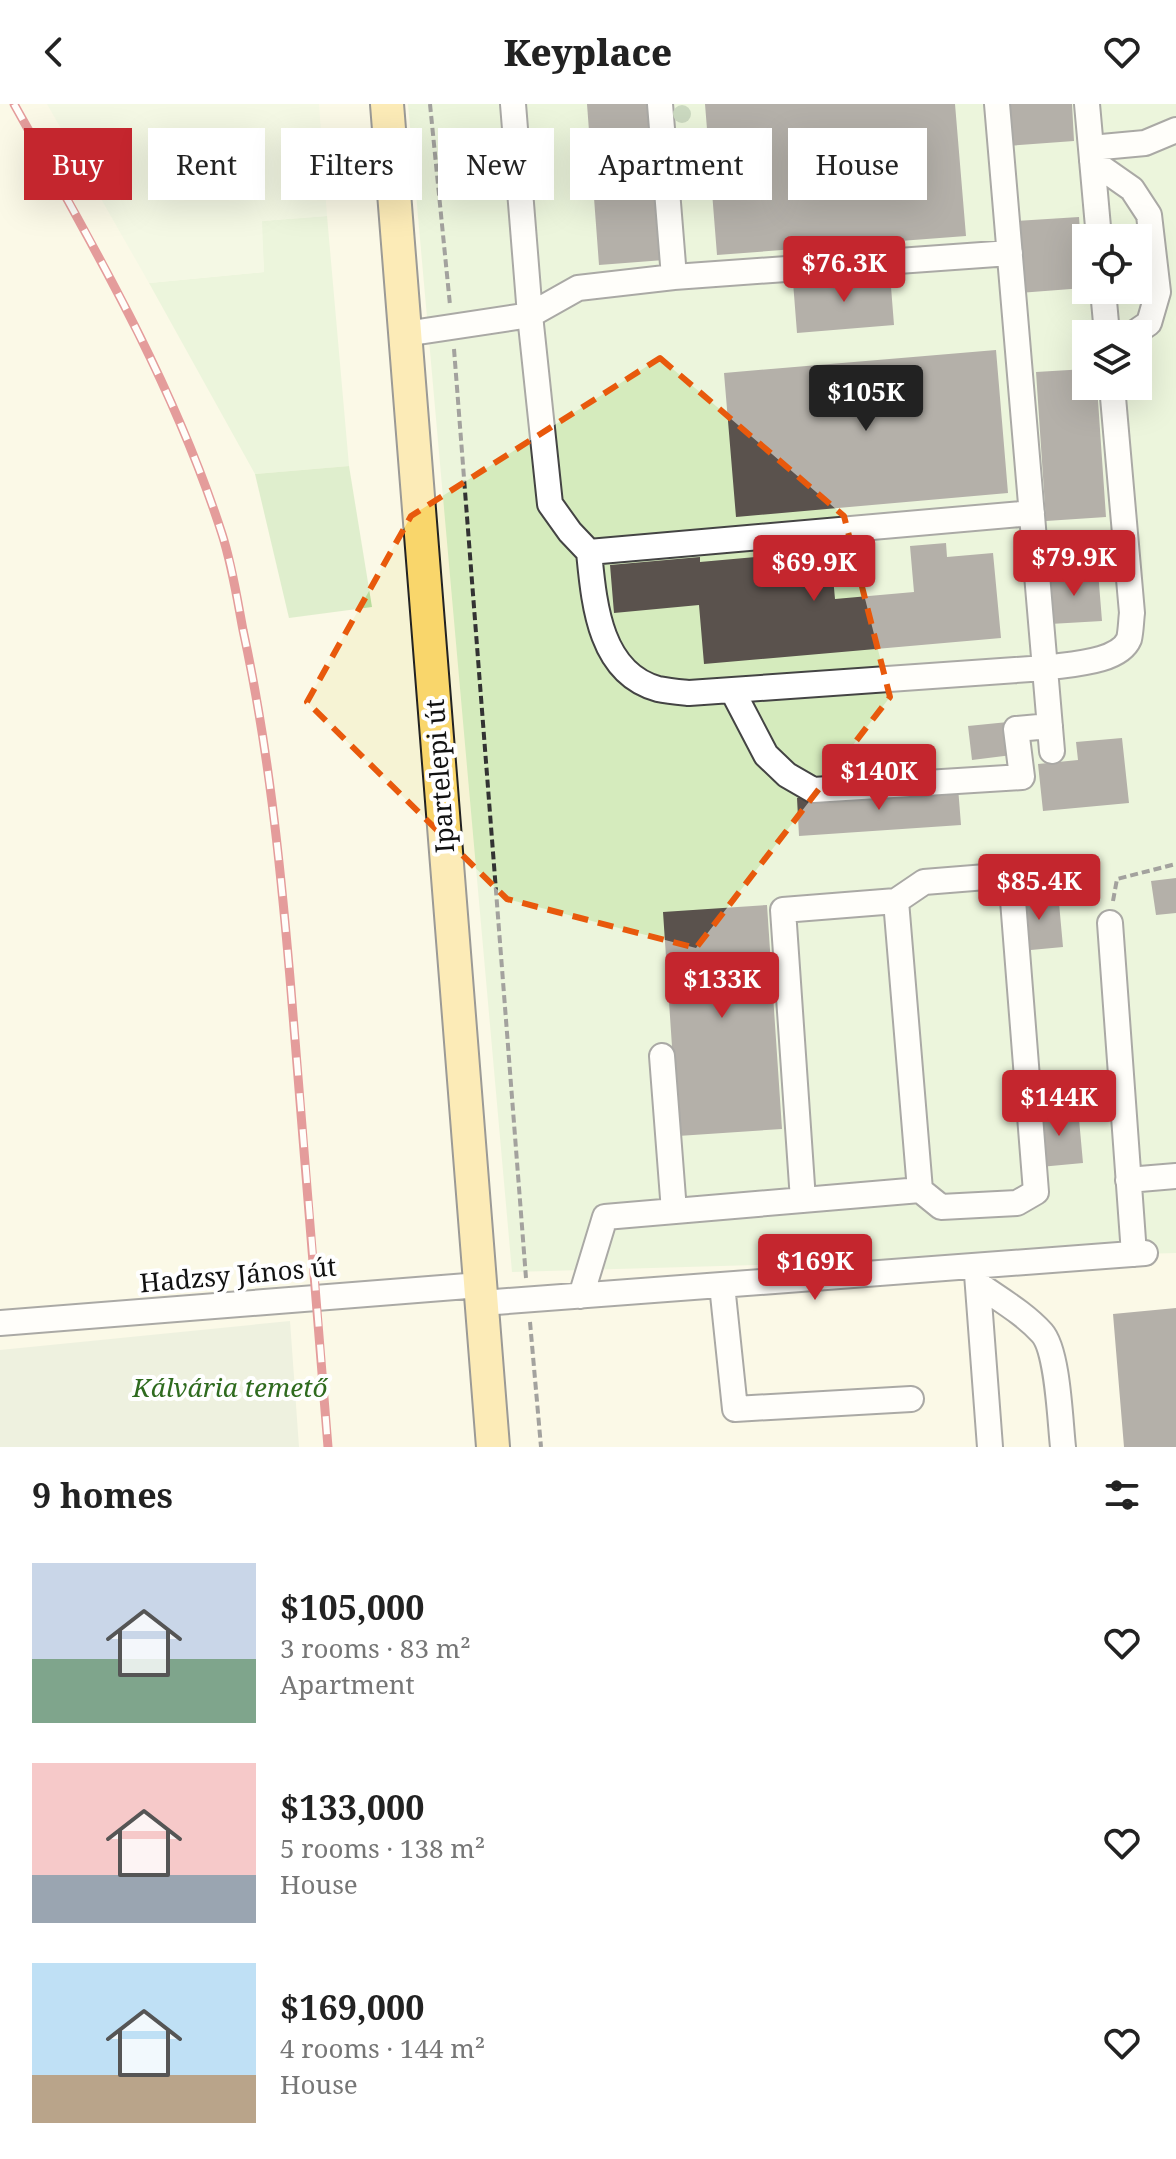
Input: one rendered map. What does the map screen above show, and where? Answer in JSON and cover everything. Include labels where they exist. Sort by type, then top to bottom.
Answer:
[{"type":"main road","name":"Ipartelepi út","points":[[387,104],[493,1447]]},
{"type":"street","points":[[513,104],[530,315],[550,504],[589,552],[594,604],[606,643],[627,672],[656,688],[689,693],[1045,668],[1096,660],[1120,652],[1129,638],[1132,613],[1113,400]]},
{"type":"street","points":[[660,104],[674,277]]},
{"type":"street","points":[[997,104],[1052,751]]},
{"type":"street","points":[[1087,104],[1098,224]]},
{"type":"street","points":[[1091,155],[1145,143],[1176,130]]},
{"type":"street","points":[[1091,155],[1132,189],[1149,215],[1158,292],[1150,320]]},
{"type":"street","points":[[405,334],[530,315],[578,288],[674,277],[1010,253]]},
{"type":"street","points":[[589,552],[1032,513]]},
{"type":"street","points":[[732,690],[766,755],[787,775],[813,790],[1022,777],[1016,729],[1050,726]]},
{"type":"street","points":[[581,1296],[605,1217],[920,1190],[941,1207],[1017,1203],[1036,1192],[1011,875],[924,882],[896,901],[783,910],[803,1200]]},
{"type":"street","points":[[896,901],[920,1190]]},
{"type":"street","points":[[1110,923],[1128,1180],[1176,1176]]},
{"type":"street","points":[[662,1056],[674,1211]]},
{"type":"street","name":"Hadzsy János út","points":[[0,1323],[481,1294],[529,1300],[722,1285],[977,1275],[1140,1254],[1128,1180]]},
{"type":"street","points":[[977,1275],[990,1447]]},
{"type":"street","points":[[977,1275],[1044,1335],[1052,1354],[1063,1447]]},
{"type":"street","points":[[722,1285],[735,1409],[911,1399]]},
{"type":"path","points":[[430,104],[452,327],[541,1447]]},
{"type":"path","points":[[1110,923],[1117,879],[1176,864]]},
{"type":"highlighted area","points":[[660,358],[844,516],[890,697],[696,948],[507,899],[307,702],[411,516]]},
{"type":"green space","points":[[0,104],[1176,104],[1176,1447],[0,1447]]},
{"type":"green space","points":[[47,104],[319,104],[321,128],[281,128],[281,200],[326,200],[327,216],[262,221],[264,272],[149,283],[102,200],[132,200],[132,128],[61,128]]},
{"type":"green space","points":[[408,104],[1176,104],[1176,1253],[512,1272],[417,200],[422,200],[422,128],[410,128]]},
{"type":"green space","points":[[327,216],[349,466],[255,474],[149,283],[264,272],[261,221]]},
{"type":"green space","points":[[349,466],[372,607],[289,618],[255,474]]},
{"type":"green space","name":"Kálvária temető","points":[[290,1321],[299,1447],[0,1447],[0,1350]]},
{"type":"building","points":[[587,104],[652,104],[654,128],[589,128]]},
{"type":"building","points":[[705,104],[955,104],[966,236],[717,255],[713,200],[772,200],[772,128],[707,128]]},
{"type":"building","points":[[1004,104],[1072,104],[1074,141],[1007,146]]},
{"type":"building","points":[[594,200],[659,200],[664,260],[599,265]]},
{"type":"building","points":[[1079,217],[1079,224],[1072,224],[1072,289],[1019,293],[1014,221]]},
{"type":"building","points":[[890,274],[894,325],[797,333],[793,282]]},
{"type":"building","points":[[996,350],[1008,493],[736,517],[724,373]]},
{"type":"building","points":[[1072,370],[1072,400],[1098,400],[1106,517],[1046,521],[1036,372]]},
{"type":"building","points":[[946,543],[947,557],[993,553],[1001,638],[704,664],[699,605],[614,613],[610,565],[700,557],[700,562],[767,556],[767,549],[830,544],[835,599],[914,592],[910,546]]},
{"type":"building","points":[[1098,571],[1102,621],[1050,624],[1047,574]]},
{"type":"building","points":[[1008,722],[1012,755],[972,760],[968,726]]},
{"type":"building","points":[[1122,738],[1129,803],[1043,811],[1038,764],[1078,760],[1076,742]]},
{"type":"building","points":[[958,787],[961,825],[799,836],[797,798]]},
{"type":"building","points":[[1176,878],[1176,913],[1156,915],[1151,881]]},
{"type":"building","points":[[1058,892],[1063,947],[1020,951],[1015,896]]},
{"type":"building","points":[[767,905],[782,1129],[678,1136],[663,912]]},
{"type":"building","points":[[1078,1108],[1083,1163],[1040,1167],[1034,1113]]},
{"type":"building","points":[[1176,1308],[1176,1447],[1124,1447],[1113,1314]]},
{"type":"railway","points":[[14,104],[101,261],[155,368],[202,478],[229,558],[252,673],[277,847],[328,1447]]}]
